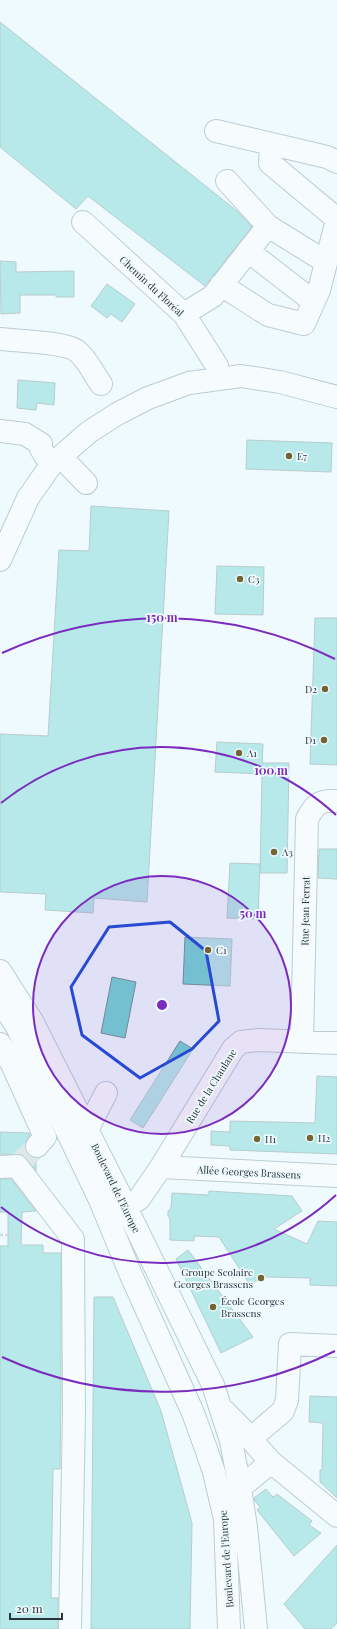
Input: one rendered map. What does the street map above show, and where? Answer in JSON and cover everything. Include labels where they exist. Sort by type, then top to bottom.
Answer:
[{"type":"street","points":[[216,131],[327,157],[337,162]]},
{"type":"street","points":[[221,285],[268,315],[304,324],[319,290],[337,219],[270,163],[271,144]]},
{"type":"street","points":[[227,181],[268,226],[326,262]]},
{"type":"street","name":"Chemin du Floréal","points":[[83,222],[184,314],[217,366],[220,379]]},
{"type":"street","points":[[184,314],[212,296],[268,226]]},
{"type":"street","points":[[248,251],[314,302]]},
{"type":"street","points":[[0,339],[59,346],[76,350],[88,363],[101,384]]},
{"type":"street","points":[[0,560],[28,498],[56,461],[90,432],[117,414],[142,401],[189,383],[241,376],[280,382],[337,397]]},
{"type":"street","points":[[0,431],[25,434],[40,444],[41,449],[86,483]]},
{"type":"street","name":"Rue Jean Ferrat","points":[[302,1042],[307,819],[314,806],[328,801],[337,801]]},
{"type":"street","name":"Boulevard de l'Europe","points":[[0,971],[32,1021],[126,1207],[213,1385],[222,1409],[231,1441],[240,1488],[246,1527],[256,1629]]},
{"type":"street","name":"Boulevard de l'Europe","points":[[0,1000],[17,1028],[100,1200],[193,1413],[214,1472],[225,1519],[229,1629]]},
{"type":"street","name":"Rue de la Chaulane","points":[[105,1214],[126,1207],[139,1199],[161,1167],[230,1054],[241,1042],[258,1040],[337,1044]]},
{"type":"street","points":[[0,1044],[45,1137],[37,1146]]},
{"type":"street","points":[[87,1130],[106,1092]]},
{"type":"street","points":[[0,1167],[17,1166],[73,1239],[74,1413],[70,1629]]},
{"type":"street","name":"Allée Georges Brassens","points":[[161,1167],[337,1176]]},
{"type":"street","name":"Boulevard de l'Europe","points":[[119,1246],[138,1260],[207,1399],[222,1409]]},
{"type":"street","points":[[250,1439],[283,1411],[287,1400],[290,1344],[337,1346]]},
{"type":"street","points":[[222,1409],[271,1462],[336,1514]]},
{"type":"street","points":[[240,1488],[271,1462]]},
{"type":"path","points":[[0,1235],[12,1235],[22,1245]]},
{"type":"highlighted area","points":[[170,922],[206,951],[219,1021],[192,1049],[140,1078],[82,1035],[71,987],[109,927]]},
{"type":"building","points":[[0,22],[237,211],[252,227],[205,286],[88,196],[76,209],[0,147]]},
{"type":"building","points":[[0,261],[16,262],[16,272],[74,271],[74,297],[56,297],[56,295],[20,295],[20,313],[1,314]]},
{"type":"building","points":[[107,284],[135,304],[122,322],[111,314],[107,318],[91,306]]},
{"type":"building","points":[[18,380],[55,383],[54,405],[37,403],[36,410],[17,408]]},
{"type":"building","name":"E7","points":[[247,440],[332,443],[331,472],[246,469]]},
{"type":"building","points":[[91,506],[169,511],[147,902],[94,898],[93,913],[45,910],[46,894],[0,892],[0,734],[48,736],[59,550],[89,551]]},
{"type":"building","name":"C3","points":[[217,566],[264,567],[263,615],[215,614]]},
{"type":"building","points":[[315,618],[337,618],[337,765],[310,764]]},
{"type":"building","points":[[217,742],[263,744],[262,763],[289,763],[287,873],[260,873],[262,774],[215,772]]},
{"type":"building","points":[[319,849],[337,849],[337,879],[318,878]]},
{"type":"building","points":[[230,863],[260,864],[258,919],[227,918]]},
{"type":"building","name":"C1","points":[[185,937],[232,939],[230,986],[183,984]]},
{"type":"building","points":[[112,977],[136,982],[125,1038],[101,1033]]},
{"type":"building","points":[[180,1041],[193,1049],[143,1128],[130,1120]]},
{"type":"building","points":[[317,1076],[337,1077],[337,1154],[230,1150],[230,1146],[211,1145],[211,1131],[230,1132],[230,1121],[315,1123]]},
{"type":"building","points":[[0,1132],[29,1133],[30,1135],[25,1143],[25,1150],[29,1156],[36,1158],[36,1171],[27,1158],[22,1155],[0,1154]]},
{"type":"building","points":[[0,1179],[11,1179],[36,1211],[22,1212],[21,1245],[43,1245],[43,1253],[61,1253],[60,1469],[53,1469],[51,1598],[58,1598],[58,1629],[0,1629],[0,1246],[8,1246],[8,1212],[0,1212]]},
{"type":"building","points":[[209,1191],[292,1196],[302,1211],[274,1229],[307,1244],[318,1221],[337,1222],[337,1286],[310,1285],[310,1278],[266,1277],[265,1275],[250,1285],[219,1237],[194,1236],[194,1241],[170,1240],[170,1219],[168,1216],[168,1211],[171,1208],[172,1193],[209,1195]]},
{"type":"building","name":"École Georges Brassens","points":[[188,1250],[253,1337],[221,1353],[176,1259]]},
{"type":"building","points":[[94,1297],[113,1297],[161,1411],[192,1523],[190,1629],[91,1629]]},
{"type":"building","points":[[310,1396],[337,1397],[337,1498],[320,1482],[320,1470],[322,1470],[323,1423],[309,1422]]},
{"type":"building","points":[[266,1489],[273,1497],[277,1494],[312,1521],[309,1525],[321,1533],[294,1556],[257,1510],[260,1507],[254,1498]]},
{"type":"building","points":[[337,1545],[337,1623],[331,1629],[305,1629],[284,1604]]},
{"type":"tunnel","points":[[17,1166],[37,1146]]},
{"type":"place","name":"E7","points":[[289,456]]},
{"type":"place","name":"C3","points":[[240,579]]},
{"type":"place","name":"D2","points":[[325,689]]},
{"type":"place","name":"D1","points":[[324,740]]},
{"type":"place","name":"A1","points":[[239,753]]},
{"type":"place","name":"A3","points":[[274,852]]},
{"type":"place","name":"C1","points":[[208,950]]},
{"type":"place","name":"H2","points":[[310,1138]]},
{"type":"place","name":"H1","points":[[257,1139]]},
{"type":"place","name":"Groupe Scolaire Georges Brassens","points":[[261,1278]]},
{"type":"place","name":"École Georges Brassens","points":[[213,1307]]}]
